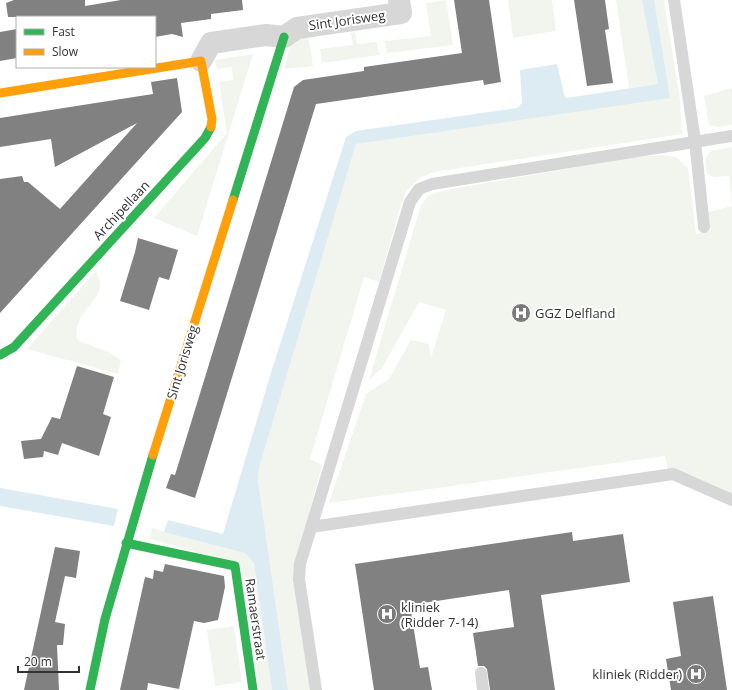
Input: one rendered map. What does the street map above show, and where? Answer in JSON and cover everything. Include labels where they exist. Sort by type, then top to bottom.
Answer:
[{"type":"street","name":"Sint Jorisweg","points":[[90,690],[105,619],[126,543],[284,38],[297,28],[401,13],[399,0]]},
{"type":"street","points":[[0,93],[201,61],[210,43],[266,35],[284,38]]},
{"type":"street","name":"Archipellaan","points":[[0,355],[14,347],[205,138],[211,129],[212,119],[201,61]]},
{"type":"street","name":"Ramaerstraat","points":[[126,543],[235,566],[253,690]]},
{"type":"lane","points":[[674,0],[695,141],[704,227]]},
{"type":"lane","points":[[316,690],[299,579],[300,564],[410,202],[419,189],[432,184],[732,136]]},
{"type":"lane","points":[[311,527],[673,474],[732,500]]},
{"type":"lane","points":[[481,673],[483,690]]},
{"type":"shaded area","points":[[446,0],[453,45],[387,53],[385,41],[431,36],[426,3]]},
{"type":"shaded area","points":[[508,0],[552,0],[556,31],[513,38]]},
{"type":"shaded area","points":[[616,0],[642,0],[656,72],[646,0],[664,0],[680,100],[682,134],[434,172],[421,177],[407,190],[401,204],[379,282],[364,277],[310,459],[322,465],[294,569],[312,690],[288,690],[258,479],[259,468],[356,144],[565,112],[658,84],[629,88]]},
{"type":"shaded area","points":[[642,0],[654,0],[670,98],[356,144],[259,468],[258,480],[288,690],[272,690],[254,563],[245,553],[164,532],[168,520],[223,534],[270,376],[346,137],[356,131],[517,108],[522,103],[520,70],[557,64],[566,98],[658,84]]},
{"type":"shaded area","points":[[355,32],[357,44],[377,42],[379,55],[322,63],[320,49],[353,45],[351,33]]},
{"type":"shaded area","points":[[308,34],[313,66],[284,69],[290,43]]},
{"type":"shaded area","points":[[253,54],[197,236],[154,218],[227,133],[219,82],[233,80],[232,67],[217,69],[215,60]]},
{"type":"shaded area","points":[[732,88],[732,125],[718,127],[709,125],[704,96]]},
{"type":"shaded area","points":[[732,147],[732,206],[729,176],[714,177],[707,174],[705,159],[711,151]]},
{"type":"shaded area","points":[[659,155],[676,157],[688,168],[696,234],[711,231],[708,212],[732,206],[732,494],[668,470],[665,456],[329,503],[366,394],[389,379],[411,340],[429,344],[431,358],[446,310],[419,302],[382,368],[369,380],[421,205],[429,195],[446,190],[629,158]]},
{"type":"shaded area","points":[[96,271],[100,282],[99,290],[97,296],[79,322],[77,340],[108,352],[121,360],[118,374],[27,349]]},
{"type":"shaded area","points":[[0,488],[118,509],[114,526],[0,506]]},
{"type":"shaded area","points":[[152,528],[245,553],[254,563],[272,690],[260,690],[242,565],[150,539]]},
{"type":"shaded area","points":[[234,626],[242,682],[215,686],[207,630]]},
{"type":"building","points":[[14,0],[85,0],[85,6],[121,0],[242,0],[243,10],[211,14],[211,19],[181,23],[183,37],[172,34],[156,37],[156,16],[8,17],[6,3]]},
{"type":"building","points":[[454,0],[489,0],[501,82],[484,85],[483,80],[316,104],[195,498],[166,488],[171,474],[175,475],[294,87],[303,80],[364,71],[364,67],[462,53]]},
{"type":"building","points":[[574,0],[605,0],[609,29],[605,30],[613,83],[587,86]]},
{"type":"building","points":[[16,29],[16,58],[0,61],[0,32]]},
{"type":"building","points":[[177,78],[182,112],[0,313],[0,179],[22,176],[24,182],[28,182],[60,209],[137,123],[55,167],[51,139],[0,147],[0,118],[153,94],[151,82]]},
{"type":"building","points":[[138,238],[178,250],[169,280],[159,277],[149,310],[120,301]]},
{"type":"building","points":[[77,366],[114,377],[103,414],[111,417],[99,456],[62,443],[58,455],[44,451],[43,457],[24,459],[21,441],[41,439],[52,417],[60,419]]},
{"type":"building","name":"kliniek (Ridder 7-14)","points":[[572,532],[573,541],[623,534],[630,582],[541,595],[555,690],[490,690],[487,669],[484,666],[478,666],[473,633],[514,627],[509,590],[410,605],[420,668],[428,667],[432,690],[374,690],[355,564]]},
{"type":"building","points":[[55,547],[80,551],[76,578],[65,576],[55,622],[65,624],[63,645],[57,645],[59,690],[24,690]]},
{"type":"building","points":[[165,564],[224,576],[225,587],[218,620],[204,623],[194,621],[179,689],[148,683],[147,690],[120,690],[145,577],[153,579],[154,570],[163,572]]},
{"type":"building","points":[[713,596],[727,690],[671,690],[666,659],[681,656],[673,602]]},
{"type":"traffic: fast","points":[[233,200],[284,37]]},
{"type":"traffic: fast","points":[[0,355],[14,347],[205,138],[211,127]]},
{"type":"traffic: fast","points":[[90,690],[105,619],[153,455]]},
{"type":"traffic: fast","points":[[126,543],[235,566],[253,690]]},
{"type":"traffic: slow","points":[[0,93],[201,61],[212,119],[211,127]]},
{"type":"traffic: slow","points":[[153,455],[233,200]]},
{"type":"place","name":"GGZ Delfland","points":[[521,313]]},
{"type":"place","name":"kliniek (Ridder 7-14)","points":[[387,614]]},
{"type":"place","name":"kliniek (Ridder)","points":[[696,674]]}]
